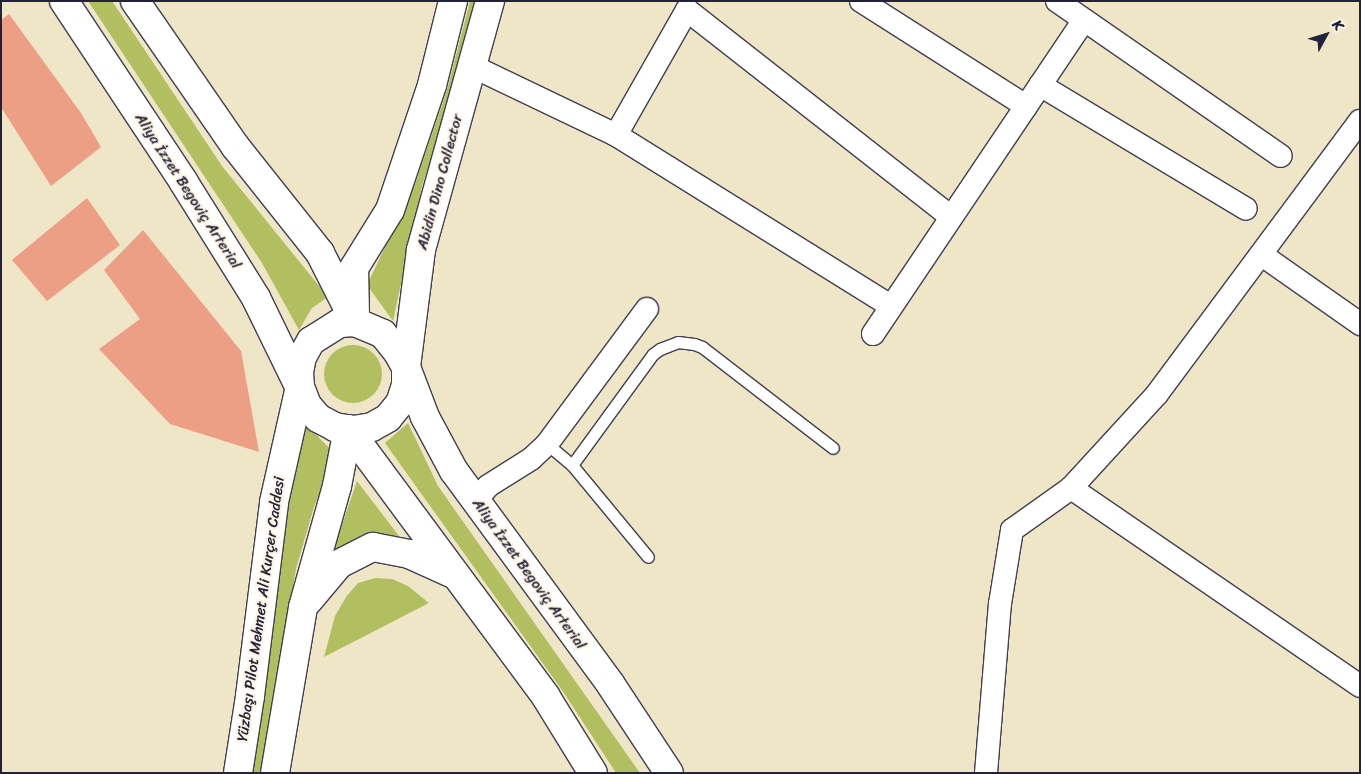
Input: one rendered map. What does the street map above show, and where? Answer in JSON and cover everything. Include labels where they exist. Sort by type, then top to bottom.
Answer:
[{"type":"main road","name":"Aliya İzzet Begoviç Arterial","points":[[64,1],[183,181],[256,298],[300,387]]},
{"type":"main road","points":[[135,1],[235,146],[320,253],[355,322]]},
{"type":"main road","points":[[355,322],[354,268],[390,210],[432,85],[453,1]]},
{"type":"main road","name":"Abidin Dino Collector","points":[[406,366],[421,250],[490,1]]},
{"type":"main road","points":[[355,322],[383,334],[398,350],[406,366],[406,385],[400,403],[388,418],[372,427],[348,430],[335,427],[318,418],[307,405],[300,387],[299,372],[302,357],[311,341],[340,323],[355,322]]},
{"type":"main road","name":"Aliya İzzet Begoviç Arterial","points":[[406,366],[425,418],[454,471],[611,685],[669,773]]},
{"type":"main road","name":"Yüzbaşı Pilot Mehmet Ali Kurçer Caddesi","points":[[238,773],[250,696],[274,502],[300,387]]},
{"type":"main road","points":[[348,430],[546,697],[593,773]]},
{"type":"main road","points":[[275,773],[303,607],[337,486],[348,430]]},
{"type":"main road","points":[[303,607],[339,564],[373,547],[409,554],[457,576]]},
{"type":"street","points":[[861,1],[1026,106]]},
{"type":"street","points":[[1057,1],[1281,156]]},
{"type":"street","points":[[616,135],[685,4],[951,218]]},
{"type":"street","points":[[873,334],[1084,20]]},
{"type":"street","points":[[472,66],[616,135],[891,306]]},
{"type":"street","points":[[1040,85],[1246,209]]},
{"type":"street","points":[[986,773],[1000,604],[1012,530],[1071,488],[1157,394],[1360,121]]},
{"type":"street","points":[[1262,254],[1360,324]]},
{"type":"street","points":[[476,500],[488,486],[531,459],[546,444],[647,309]]},
{"type":"street","points":[[1071,488],[1360,686]]},
{"type":"lane","points":[[572,465],[653,354],[660,348],[678,342],[702,347],[833,448]]},
{"type":"lane","points":[[546,444],[572,465],[648,557]]},
{"type":"green space","points":[[88,1],[112,1],[222,166],[328,297],[312,308],[299,330],[262,263]]},
{"type":"green space","points":[[470,1],[476,1],[453,90],[422,186],[393,321],[367,285],[415,184],[447,90]]},
{"type":"green space","points":[[353,345],[364,347],[377,358],[382,374],[380,385],[369,398],[353,403],[342,401],[329,390],[324,374],[326,363],[337,350]]},
{"type":"green space","points":[[307,423],[335,453],[314,507],[296,569],[262,773],[253,773],[291,490]]},
{"type":"green space","points":[[408,423],[438,486],[640,773],[616,773],[564,693],[385,443]]},
{"type":"green space","points":[[357,481],[399,536],[362,537],[333,551]]},
{"type":"green space","points":[[375,578],[392,579],[408,586],[429,603],[324,657],[335,616],[346,597],[358,583]]},
{"type":"building","points":[[9,14],[81,113],[101,147],[51,186],[1,107],[1,20]]},
{"type":"building","points":[[87,198],[120,245],[47,301],[12,260]]},
{"type":"building","points":[[143,230],[241,351],[259,452],[170,424],[99,349],[140,319],[104,270]]}]
